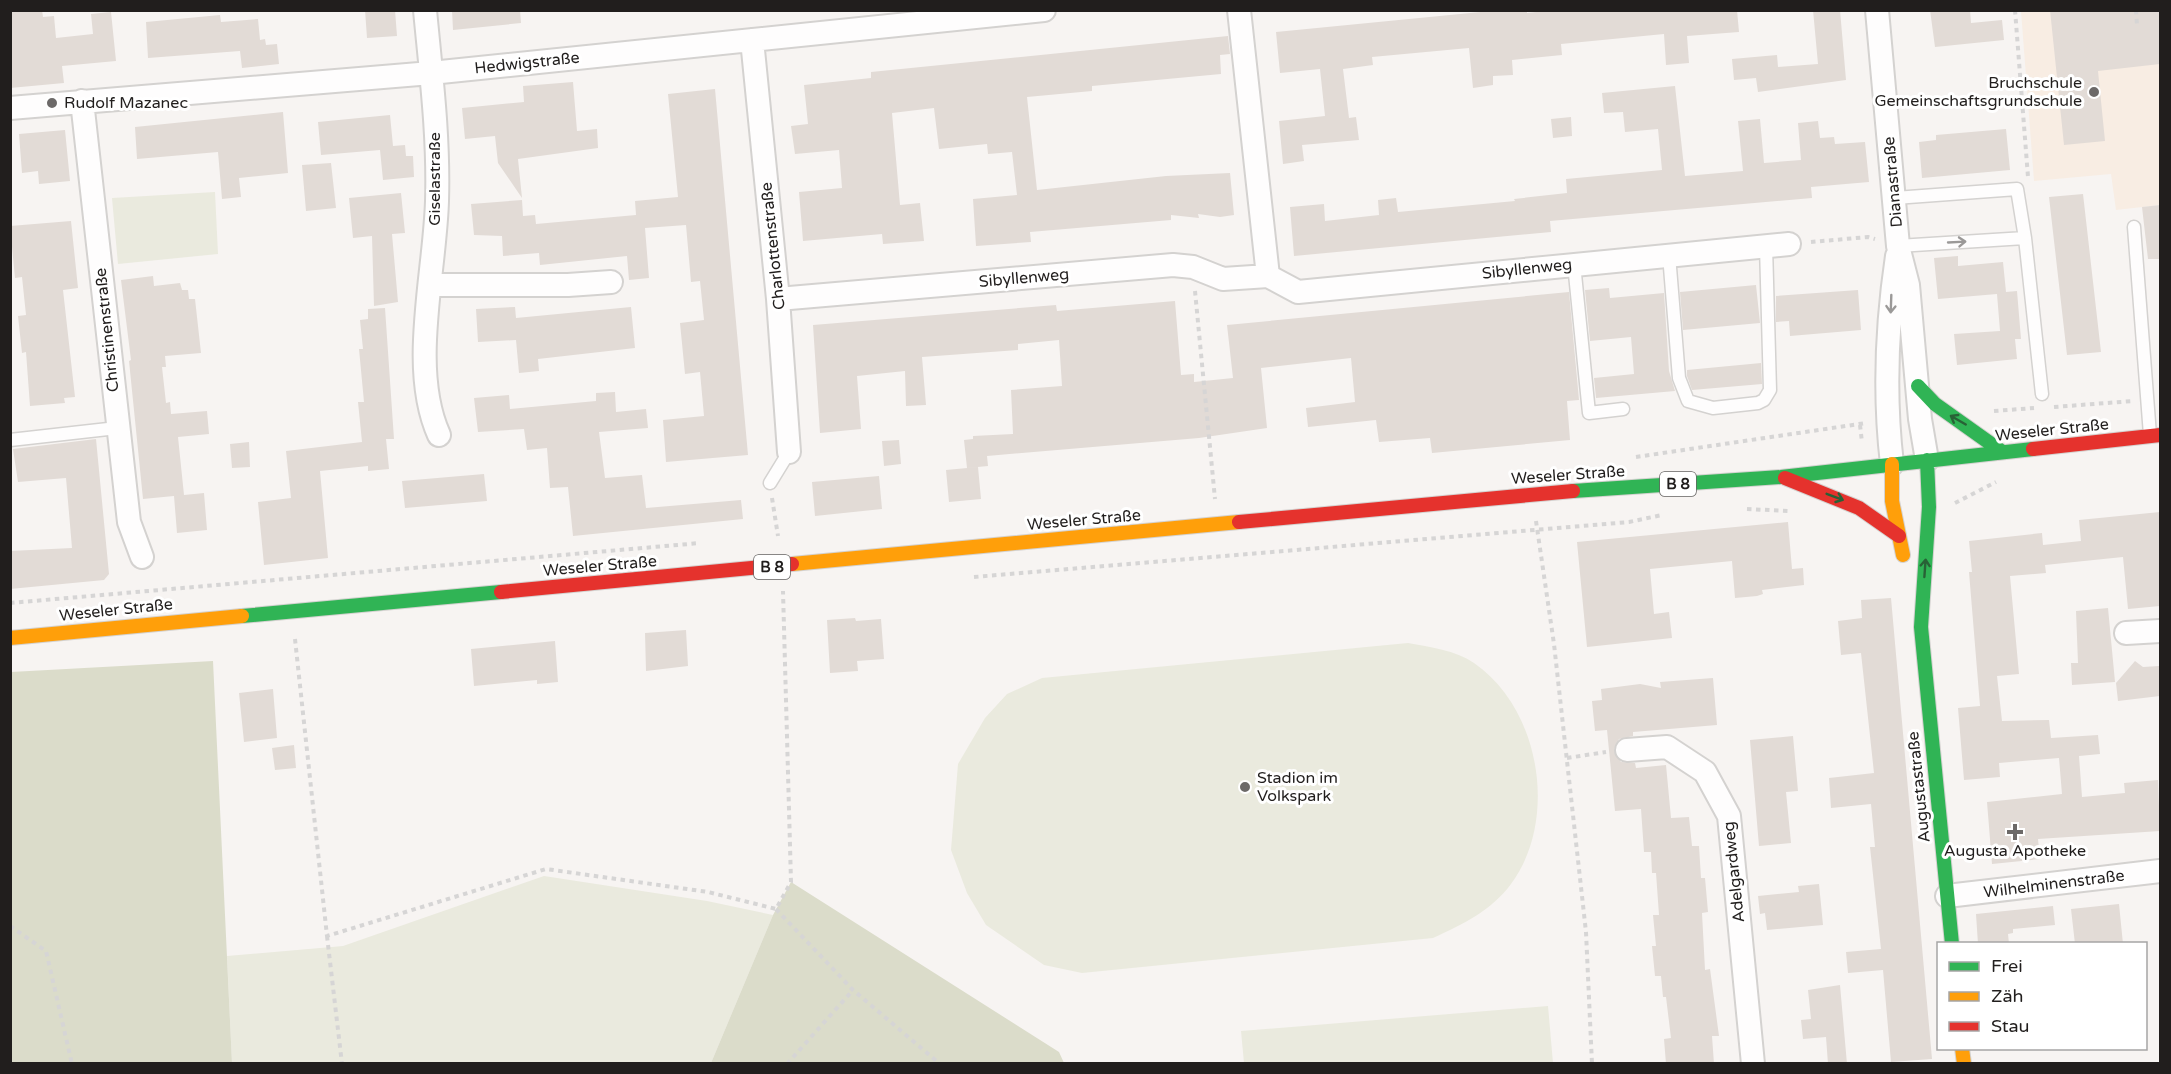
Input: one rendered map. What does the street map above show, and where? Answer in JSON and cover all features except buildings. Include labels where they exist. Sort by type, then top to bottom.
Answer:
[{"type":"main road","points":[[1918,386],[1935,404],[2001,451]]},
{"type":"main road","name":"Weseler Straße","points":[[10,638],[1534,494],[1781,477],[2001,451],[2155,436]]},
{"type":"main road","name":"Augustastraße","points":[[1921,627],[1929,507],[1927,460]]},
{"type":"main road","name":"Augustastraße","points":[[1892,464],[1892,501],[1921,627],[1952,942]]},
{"type":"main road","points":[[1781,477],[1859,508],[1899,536]]},
{"type":"street","name":"Giselastraße","points":[[425,10],[437,147],[437,202],[425,394],[429,414],[439,435]]},
{"type":"street","name":"Hedwigstraße","points":[[10,108],[431,73],[1044,10]]},
{"type":"street","points":[[1239,10],[1269,276]]},
{"type":"street","name":"Dianastraße","points":[[1877,10],[1898,246],[1908,285],[1927,460]]},
{"type":"street","name":"Charlottenstraße","points":[[752,40],[778,299],[789,452]]},
{"type":"street","name":"Christinenstraße","points":[[82,101],[129,522],[142,557]]},
{"type":"street","name":"Sibyllenweg","points":[[778,299],[1173,265],[1193,267],[1223,279],[1269,276],[1298,292],[1789,244]]},
{"type":"street","name":"Dianastraße","points":[[1892,464],[1886,416],[1892,288],[1898,246]]},
{"type":"street","points":[[431,285],[568,285],[611,282]]},
{"type":"street","points":[[2126,633],[2160,631]]},
{"type":"street","name":"Adelgardweg","points":[[1627,750],[1667,747],[1705,772],[1729,816],[1753,1064]]},
{"type":"street","name":"Wilhelminenstraße","points":[[1947,896],[2160,874]]},
{"type":"lane","points":[[1895,198],[2017,189],[2025,238],[2042,394]]},
{"type":"lane","points":[[2134,227],[2155,436]]},
{"type":"lane","points":[[1898,246],[2025,238]]},
{"type":"lane","points":[[1669,255],[1679,378],[1683,392],[1688,401],[1713,408],[1758,403],[1764,400],[1770,390],[1766,246]]},
{"type":"lane","points":[[1574,264],[1588,413],[1623,409]]},
{"type":"lane","points":[[10,440],[117,428]]},
{"type":"lane","points":[[770,483],[789,452]]},
{"type":"path","points":[[2015,10],[2029,176],[2017,189]]},
{"type":"path","points":[[2136,10],[2137,25]]},
{"type":"path","points":[[1789,244],[1868,237],[1898,246]]},
{"type":"path","points":[[1193,267],[1216,503]]},
{"type":"path","points":[[1929,507],[1958,503],[1998,480]]},
{"type":"path","points":[[770,483],[778,536]]},
{"type":"path","points":[[1534,494],[1586,932],[1592,1064]]},
{"type":"path","points":[[1738,509],[1796,512]]},
{"type":"path","points":[[971,577],[1629,522],[1669,513]]},
{"type":"path","points":[[776,909],[791,882],[781,566]]},
{"type":"path","points":[[771,594],[795,592]]},
{"type":"path","points":[[284,640],[307,638]]},
{"type":"path","points":[[295,639],[342,1064]]},
{"type":"path","points":[[1567,758],[1627,750]]},
{"type":"path","points":[[327,936],[546,869],[708,892],[776,909],[852,990],[940,1064]]},
{"type":"path","points":[[10,926],[46,951],[72,1064]]},
{"type":"path","points":[[788,1064],[852,990]]},
{"type":"shaded area","name":"Bruchschule Gemeinschaftsgrundschule","points":[[2021,11],[2160,11],[2160,205],[2116,210],[2111,174],[2034,181]]},
{"type":"shaded area","points":[[215,192],[218,254],[118,264],[112,198]]},
{"type":"shaded area","name":"Stadion im Volkspark","points":[[1408,643],[1459,655],[1474,663],[1497,683],[1514,707],[1527,736],[1535,766],[1538,797],[1535,828],[1526,858],[1511,884],[1495,902],[1476,916],[1433,938],[1082,973],[1044,965],[986,925],[967,893],[951,850],[958,764],[985,718],[1007,694],[1042,678]]},
{"type":"shaded area","points":[[544,876],[707,901],[773,915],[711,1063],[232,1063],[227,956],[343,946]]},
{"type":"shaded area","points":[[1548,1006],[1553,1063],[1244,1063],[1241,1031]]},
{"type":"green space","points":[[213,661],[232,1063],[11,1063],[11,672]]},
{"type":"green space","points":[[791,882],[1059,1052],[1064,1063],[711,1063],[773,915]]},
{"type":"traffic: fast","points":[[1918,386],[1935,404],[2001,451]]},
{"type":"traffic: fast","points":[[1573,491],[1781,477],[2033,449]]},
{"type":"traffic: fast","points":[[1927,460],[1929,507],[1921,627],[1952,942]]},
{"type":"traffic: fast","points":[[242,616],[501,592]]},
{"type":"traffic: slow","points":[[1892,464],[1892,501],[1903,555]]},
{"type":"traffic: slow","points":[[792,564],[1239,522]]},
{"type":"traffic: slow","points":[[10,638],[242,616]]},
{"type":"traffic: slow","points":[[1962,1050],[1964,1064]]},
{"type":"traffic: jam","points":[[2033,449],[2160,435]]},
{"type":"traffic: jam","points":[[1785,478],[1859,508],[1899,536]]},
{"type":"traffic: jam","points":[[1239,522],[1573,491]]},
{"type":"traffic: jam","points":[[501,592],[792,564]]},
{"type":"place","name":"Bruchschule Gemeinschaftsgrundschule","points":[[2094,92]]},
{"type":"place","name":"Rudolf Mazanec","points":[[52,103]]},
{"type":"place","name":"Stadion im Volkspark","points":[[1245,787]]},
{"type":"place","name":"Augusta Apotheke","points":[[2015,832]]}]
